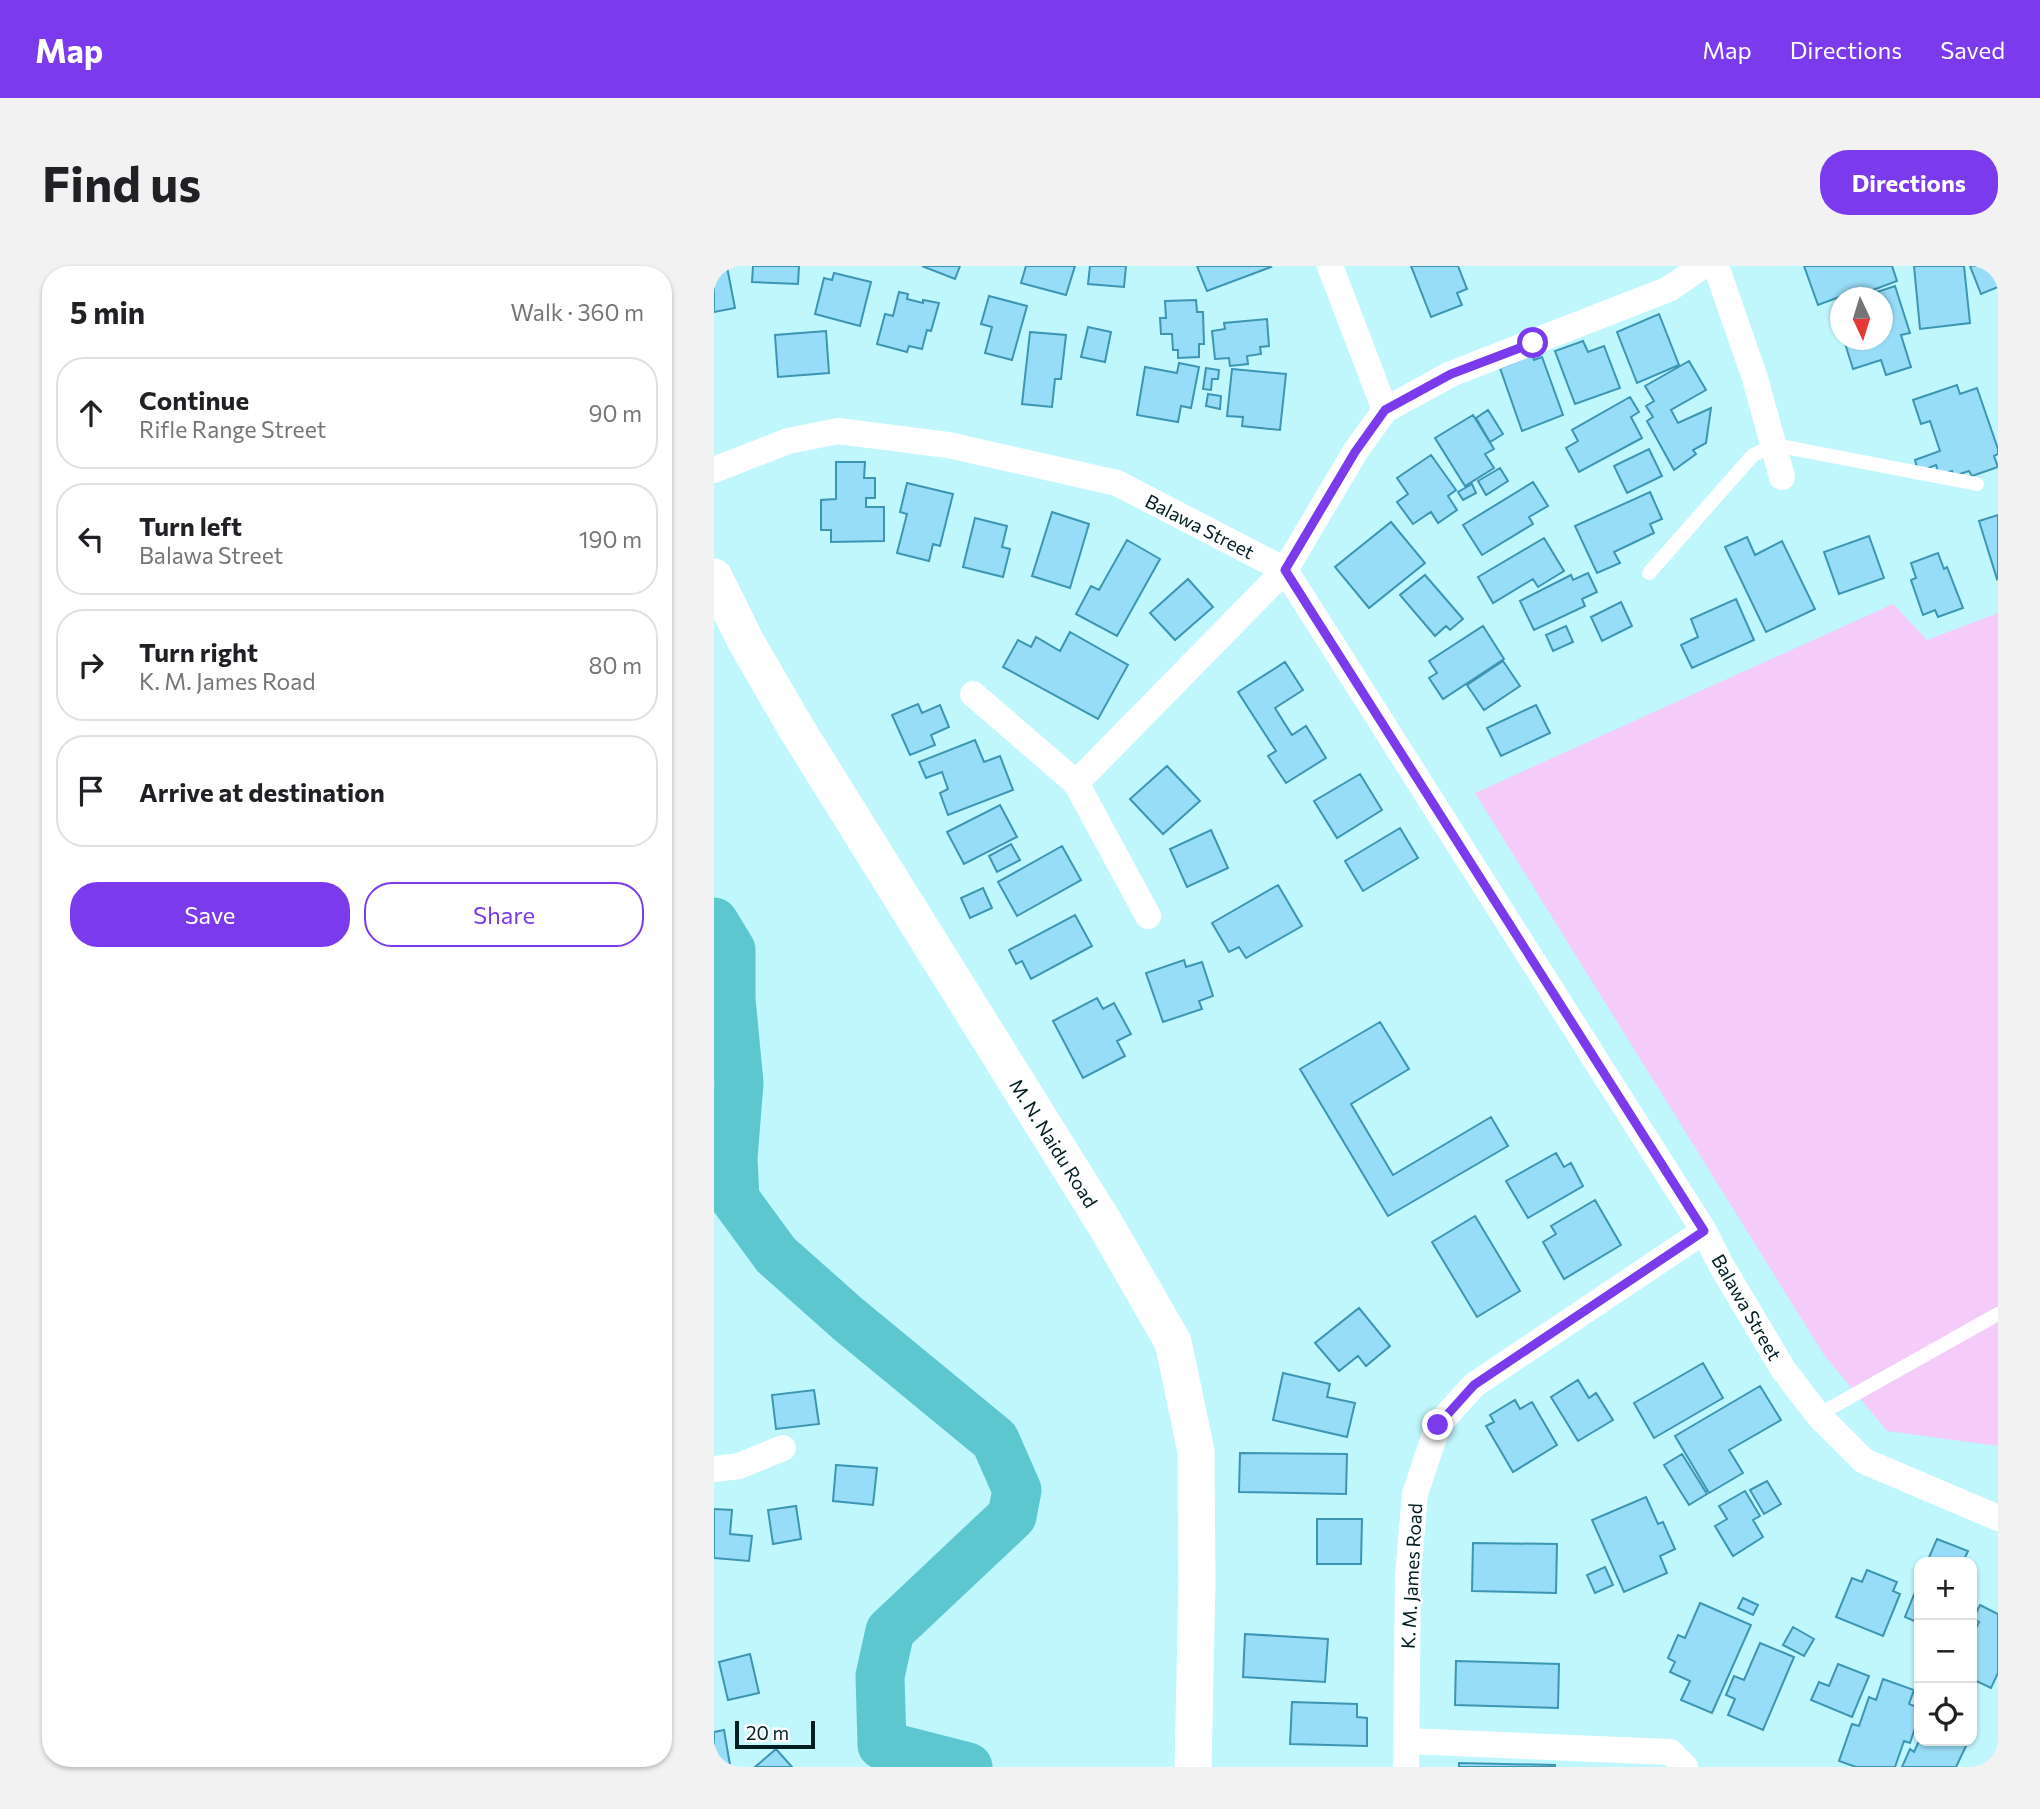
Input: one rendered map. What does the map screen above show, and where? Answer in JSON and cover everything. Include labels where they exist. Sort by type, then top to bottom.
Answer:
[{"type":"main road","name":"M. N. Naidu Road","points":[[714,578],[745,640],[796,728],[1105,1224],[1173,1342],[1196,1451],[1197,1583],[1193,1767]]},
{"type":"street","points":[[1330,266],[1385,410]]},
{"type":"street","points":[[1076,783],[1285,570],[1355,452],[1385,410],[1451,374],[1669,289],[1702,266]]},
{"type":"street","points":[[1716,266],[1755,378],[1783,477]]},
{"type":"street","name":"Balawa Street","points":[[714,470],[788,442],[838,431],[948,446],[1117,483],[1285,570],[1704,1231],[1721,1265],[1783,1369],[1818,1415],[1864,1461],[1998,1518]]},
{"type":"street","points":[[973,694],[1076,783],[1147,916]]},
{"type":"street","name":"K. M. James Road","points":[[1406,1754],[1408,1575],[1415,1494],[1438,1425],[1474,1385],[1704,1231]]},
{"type":"street","points":[[714,1469],[739,1466],[782,1448]]},
{"type":"street","points":[[1406,1754],[1670,1752],[1685,1767]]},
{"type":"lane","points":[[1649,573],[1753,455],[1775,445],[1977,484]]},
{"type":"lane","points":[[1818,1415],[1998,1314]]},
{"type":"shaded area","points":[[1893,604],[1927,640],[1998,613],[1998,1446],[1887,1431],[1824,1355],[1475,793]]},
{"type":"building","points":[[753,266],[799,266],[798,284],[752,282]]},
{"type":"building","points":[[922,266],[960,266],[955,279]]},
{"type":"building","points":[[1026,266],[1075,266],[1066,295],[1021,283]]},
{"type":"building","points":[[1090,266],[1126,266],[1124,287],[1088,284]]},
{"type":"building","points":[[1197,266],[1270,266],[1271,267],[1207,291]]},
{"type":"building","points":[[1411,266],[1458,266],[1467,289],[1457,293],[1462,305],[1431,317]]},
{"type":"building","points":[[1804,266],[1892,266],[1897,281],[1881,287],[1830,287],[1830,300],[1818,305]]},
{"type":"building","points":[[1914,266],[1964,266],[1970,323],[1920,329]]},
{"type":"building","points":[[1970,266],[1998,266],[1998,287],[1981,294]]},
{"type":"building","points":[[727,267],[735,308],[714,312],[714,270]]},
{"type":"building","points":[[834,273],[871,282],[860,326],[815,314],[824,278],[832,280]]},
{"type":"building","points":[[1895,286],[1910,333],[1901,335],[1911,367],[1886,375],[1881,360],[1853,369],[1847,350],[1893,350],[1892,287]]},
{"type":"building","points":[[899,292],[908,294],[907,299],[939,303],[931,331],[927,330],[922,349],[909,346],[907,352],[877,344],[885,314],[893,316]]},
{"type":"building","points":[[989,296],[1027,306],[1012,360],[985,353],[992,327],[981,324]]},
{"type":"building","points":[[1196,300],[1197,312],[1203,312],[1204,344],[1199,344],[1199,357],[1178,358],[1178,350],[1173,350],[1172,334],[1161,334],[1160,318],[1166,318],[1165,301]]},
{"type":"building","points":[[1659,314],[1679,365],[1637,383],[1617,332]]},
{"type":"building","points":[[1267,319],[1269,346],[1260,347],[1261,354],[1247,356],[1248,364],[1230,366],[1229,358],[1215,359],[1212,331],[1225,329],[1224,323]]},
{"type":"building","points":[[1088,327],[1111,332],[1105,362],[1081,357]]},
{"type":"building","points":[[826,331],[829,373],[778,377],[775,335]]},
{"type":"building","points":[[1030,332],[1066,335],[1061,379],[1055,379],[1052,407],[1022,404]]},
{"type":"building","points":[[1583,341],[1588,352],[1604,346],[1620,388],[1575,404],[1555,351]]},
{"type":"building","points":[[1532,355],[1534,360],[1542,357],[1563,415],[1522,431],[1500,368]]},
{"type":"building","points":[[1689,361],[1706,390],[1671,410],[1678,423],[1711,408],[1706,443],[1693,450],[1696,454],[1674,470],[1647,421],[1653,417],[1646,406],[1654,401],[1645,386]]},
{"type":"building","points":[[1179,363],[1199,367],[1191,408],[1181,406],[1178,422],[1137,415],[1145,367],[1177,373]]},
{"type":"building","points":[[1206,368],[1219,370],[1218,379],[1212,379],[1211,390],[1203,389]]},
{"type":"building","points":[[1232,369],[1286,374],[1280,430],[1242,426],[1243,417],[1227,416]]},
{"type":"building","points":[[1957,385],[1960,394],[1977,388],[1998,449],[1998,454],[1994,456],[1998,467],[1972,476],[1969,471],[1954,476],[1952,471],[1939,475],[1936,465],[1918,472],[1915,460],[1940,451],[1930,421],[1921,424],[1913,400]]},
{"type":"building","points":[[1208,394],[1221,396],[1220,409],[1206,406]]},
{"type":"building","points":[[1630,397],[1639,412],[1631,417],[1642,438],[1579,472],[1566,448],[1578,441],[1572,430]]},
{"type":"building","points":[[1488,410],[1503,434],[1490,442],[1476,418]]},
{"type":"building","points":[[1473,415],[1494,449],[1485,454],[1494,468],[1465,486],[1435,438]]},
{"type":"building","points":[[1649,449],[1662,476],[1627,493],[1614,466]]},
{"type":"building","points":[[1431,455],[1456,490],[1448,496],[1457,510],[1438,523],[1431,512],[1413,524],[1397,502],[1408,494],[1397,478]]},
{"type":"building","points":[[836,462],[865,462],[864,478],[875,478],[875,498],[866,498],[866,507],[884,507],[884,541],[831,542],[831,530],[821,530],[821,500],[836,499]]},
{"type":"building","points":[[1500,468],[1508,481],[1486,495],[1478,481]]},
{"type":"building","points":[[1533,482],[1548,506],[1529,517],[1533,524],[1482,555],[1463,525]]},
{"type":"building","points":[[907,483],[953,494],[940,546],[933,544],[929,561],[897,553],[907,514],[900,512]]},
{"type":"building","points":[[1472,484],[1476,493],[1463,500],[1458,492]]},
{"type":"building","points":[[1650,492],[1662,519],[1650,524],[1654,533],[1614,552],[1620,563],[1597,573],[1575,526]]},
{"type":"building","points":[[1052,512],[1089,524],[1070,588],[1032,576]]},
{"type":"building","points":[[1998,515],[1998,578],[1997,579],[1979,521]]},
{"type":"building","points":[[975,518],[1007,526],[1002,547],[1010,549],[1003,577],[963,567]]},
{"type":"building","points":[[1391,522],[1425,563],[1369,608],[1335,567]]},
{"type":"building","points":[[1869,536],[1884,578],[1839,594],[1824,552]]},
{"type":"building","points":[[1747,537],[1755,555],[1782,541],[1815,609],[1766,632],[1725,547]]},
{"type":"building","points":[[1544,538],[1564,571],[1538,587],[1533,579],[1493,603],[1478,577]]},
{"type":"building","points":[[1127,540],[1160,559],[1117,636],[1076,614],[1091,586],[1099,590]]},
{"type":"building","points":[[1938,553],[1944,569],[1947,567],[1963,608],[1938,617],[1935,610],[1923,615],[1911,580],[1916,578],[1911,563]]},
{"type":"building","points":[[1588,573],[1597,592],[1582,599],[1585,606],[1534,630],[1520,601],[1571,575],[1573,580]]},
{"type":"building","points":[[1425,575],[1463,619],[1450,630],[1446,626],[1435,636],[1400,595]]},
{"type":"building","points":[[1188,579],[1213,607],[1175,640],[1150,613]]},
{"type":"building","points":[[1736,599],[1754,640],[1692,668],[1681,645],[1698,637],[1691,619]]},
{"type":"building","points":[[1621,602],[1632,626],[1602,641],[1591,617]]},
{"type":"building","points":[[1483,626],[1504,659],[1443,699],[1429,678],[1437,673],[1429,661]]},
{"type":"building","points":[[1566,626],[1573,642],[1553,651],[1546,635]]},
{"type":"building","points":[[1070,632],[1128,665],[1098,719],[1003,667],[1018,640],[1031,647],[1036,637],[1060,651]]},
{"type":"building","points":[[1503,661],[1520,686],[1484,710],[1467,685]]},
{"type":"building","points":[[1285,662],[1303,690],[1275,708],[1292,735],[1306,726],[1326,758],[1286,783],[1268,756],[1276,751],[1238,692]]},
{"type":"building","points":[[918,704],[922,713],[940,705],[949,727],[931,735],[935,745],[910,755],[892,715]]},
{"type":"building","points":[[1536,705],[1550,733],[1501,756],[1487,728]]},
{"type":"building","points":[[975,740],[984,762],[1000,756],[1013,790],[948,815],[940,793],[948,789],[942,772],[926,778],[919,762]]},
{"type":"building","points":[[1167,766],[1200,801],[1163,834],[1130,799]]},
{"type":"building","points":[[1360,774],[1382,810],[1337,838],[1314,801]]},
{"type":"building","points":[[1000,805],[1017,837],[964,864],[947,832]]},
{"type":"building","points":[[1400,828],[1418,858],[1363,891],[1345,861]]},
{"type":"building","points":[[1211,830],[1228,868],[1187,887],[1170,849]]},
{"type":"building","points":[[1011,844],[1020,860],[997,872],[989,856]]},
{"type":"building","points":[[1062,846],[1081,880],[1017,916],[998,882]]},
{"type":"building","points":[[1278,885],[1302,926],[1246,958],[1239,947],[1229,952],[1212,923]]},
{"type":"building","points":[[983,888],[992,908],[970,918],[961,898]]},
{"type":"building","points":[[1075,915],[1092,946],[1031,979],[1022,961],[1016,964],[1009,950]]},
{"type":"building","points":[[1184,960],[1186,967],[1202,962],[1213,996],[1199,1001],[1202,1009],[1163,1022],[1146,973]]},
{"type":"building","points":[[1097,998],[1103,1009],[1114,1003],[1131,1034],[1117,1041],[1125,1056],[1083,1078],[1053,1021]]},
{"type":"building","points":[[1380,1022],[1409,1069],[1351,1104],[1393,1175],[1491,1117],[1508,1146],[1388,1216],[1300,1069]]},
{"type":"building","points":[[1556,1153],[1564,1167],[1571,1163],[1583,1186],[1528,1218],[1506,1181]]},
{"type":"building","points":[[1595,1200],[1621,1245],[1564,1279],[1543,1242],[1556,1234],[1551,1226]]},
{"type":"building","points":[[1475,1216],[1520,1291],[1477,1317],[1432,1242]]},
{"type":"building","points":[[1359,1308],[1390,1346],[1366,1366],[1358,1356],[1339,1371],[1315,1343]]},
{"type":"building","points":[[1703,1363],[1723,1398],[1654,1438],[1634,1403]]},
{"type":"building","points":[[1283,1373],[1330,1384],[1327,1397],[1355,1403],[1347,1437],[1273,1420]]},
{"type":"building","points":[[1578,1380],[1589,1398],[1596,1393],[1613,1420],[1578,1441],[1551,1397]]},
{"type":"building","points":[[1760,1386],[1781,1420],[1729,1450],[1743,1473],[1709,1493],[1675,1436]]},
{"type":"building","points":[[814,1390],[819,1424],[776,1429],[772,1395]]},
{"type":"building","points":[[1515,1400],[1520,1409],[1532,1402],[1557,1445],[1513,1472],[1486,1426],[1494,1422],[1490,1415]]},
{"type":"building","points":[[1240,1453],[1347,1454],[1346,1494],[1239,1492]]},
{"type":"building","points":[[1682,1454],[1707,1494],[1689,1505],[1664,1465]]},
{"type":"building","points":[[836,1465],[877,1468],[873,1505],[833,1501]]},
{"type":"building","points":[[1767,1481],[1781,1504],[1764,1514],[1750,1490]]},
{"type":"building","points":[[1745,1491],[1760,1516],[1753,1520],[1763,1537],[1733,1556],[1715,1526],[1727,1519],[1719,1506]]},
{"type":"building","points":[[1646,1497],[1658,1524],[1663,1522],[1675,1549],[1660,1556],[1667,1573],[1624,1592],[1592,1520]]},
{"type":"building","points":[[796,1506],[801,1539],[773,1544],[768,1510]]},
{"type":"building","points":[[714,1509],[732,1510],[730,1534],[752,1536],[749,1561],[714,1558]]},
{"type":"building","points":[[1317,1519],[1362,1519],[1361,1564],[1317,1564]]},
{"type":"building","points":[[1937,1539],[1968,1551],[1965,1557],[1929,1557]]},
{"type":"building","points":[[1473,1543],[1557,1544],[1556,1593],[1472,1591]]},
{"type":"building","points":[[1605,1567],[1613,1585],[1595,1593],[1587,1575]]},
{"type":"building","points":[[1867,1570],[1897,1582],[1893,1591],[1900,1594],[1883,1636],[1836,1617],[1852,1578],[1862,1582]]},
{"type":"building","points":[[1914,1594],[1914,1621],[1905,1617]]},
{"type":"building","points":[[1743,1598],[1758,1605],[1753,1615],[1738,1608]]},
{"type":"building","points":[[1700,1603],[1751,1625],[1712,1713],[1681,1700],[1690,1681],[1670,1672],[1675,1662],[1668,1658],[1678,1635],[1685,1638]]},
{"type":"building","points":[[1980,1605],[1998,1614],[1998,1673],[1991,1688],[1977,1681],[1977,1611]]},
{"type":"building","points":[[1793,1627],[1814,1639],[1804,1656],[1783,1645]]},
{"type":"building","points":[[1245,1634],[1328,1639],[1325,1682],[1243,1677]]},
{"type":"building","points":[[1760,1643],[1794,1657],[1763,1730],[1728,1715],[1735,1699],[1726,1695],[1734,1676],[1744,1680]]},
{"type":"building","points":[[750,1654],[759,1693],[728,1700],[719,1662]]},
{"type":"building","points":[[1456,1661],[1559,1664],[1558,1708],[1455,1705]]},
{"type":"building","points":[[1838,1664],[1869,1676],[1852,1717],[1811,1700],[1819,1682],[1829,1686]]},
{"type":"building","points":[[1883,1679],[1914,1690],[1909,1704],[1914,1706],[1914,1731],[1910,1743],[1904,1741],[1895,1767],[1856,1767],[1839,1761],[1852,1724],[1859,1726],[1869,1697],[1876,1700]]},
{"type":"building","points":[[1292,1702],[1357,1704],[1357,1717],[1367,1718],[1367,1746],[1290,1744]]},
{"type":"building","points":[[724,1730],[730,1765],[714,1767],[714,1732]]},
{"type":"building","points":[[1917,1746],[1966,1746],[1956,1767],[1902,1767],[1910,1749],[1914,1752]]},
{"type":"building","points":[[776,1749],[792,1767],[755,1767]]},
{"type":"building","points":[[1459,1763],[1555,1765],[1555,1767],[1459,1767]]},
{"type":"waterway","points":[[714,922],[731,950],[731,999],[739,1083],[733,1158],[735,1199],[776,1255],[848,1319],[995,1440],[1017,1490],[1012,1516],[890,1631],[880,1676],[882,1745],[968,1767]]},
{"type":"route","points":[[1438,1425],[1474,1385],[1704,1231],[1285,570],[1355,452],[1385,410],[1451,374],[1533,343]]}]
